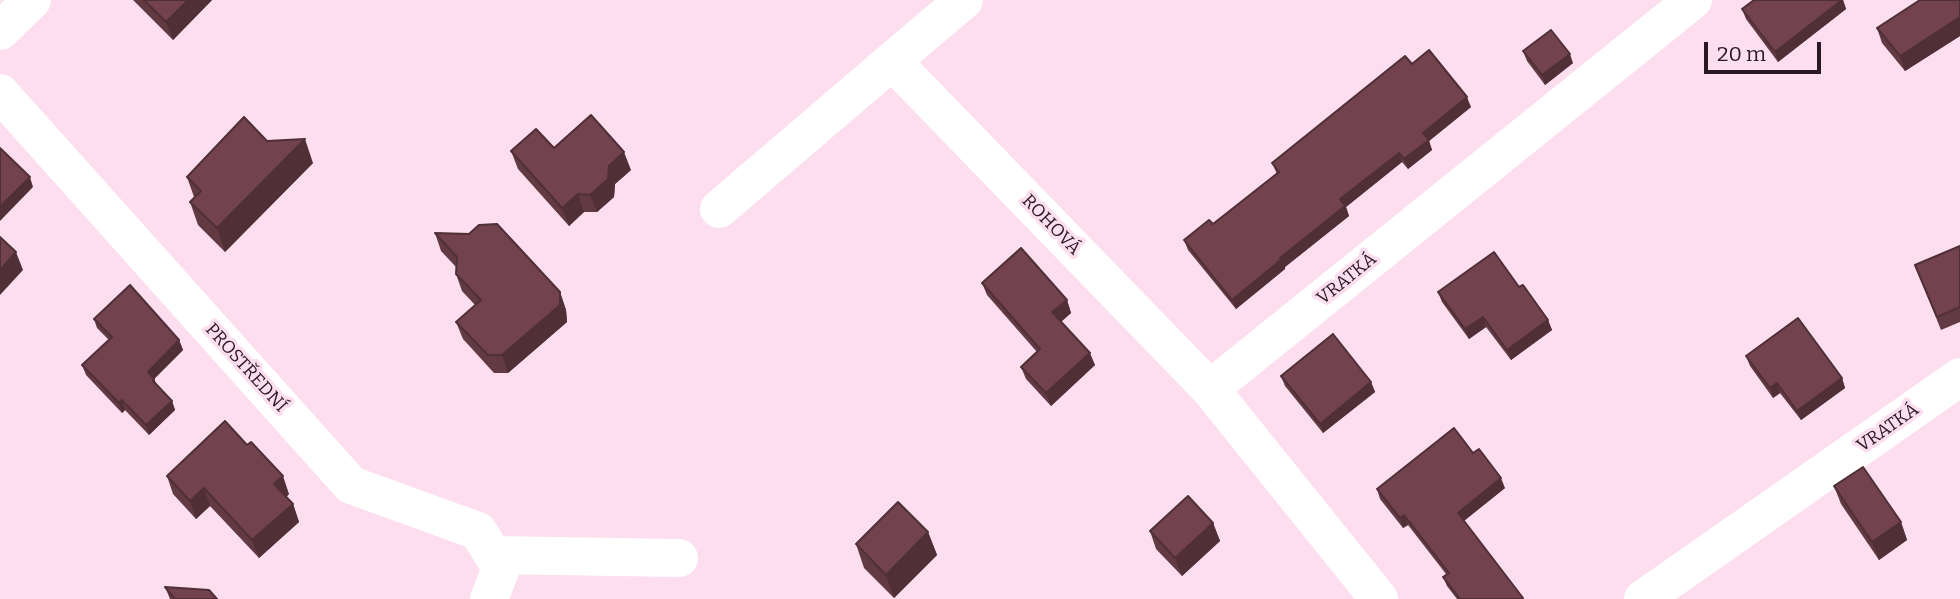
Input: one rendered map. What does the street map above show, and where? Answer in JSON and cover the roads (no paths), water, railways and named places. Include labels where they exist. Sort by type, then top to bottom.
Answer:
[{"type":"street","points":[[0,31],[32,0]]},
{"type":"street","points":[[719,209],[964,0]]},
{"type":"street","name":"VRATKÁ","points":[[1210,389],[1693,0]]},
{"type":"street","name":"ROHOVÁ","points":[[892,61],[1210,389]]},
{"type":"street","name":"PROSTŘEDNÍ","points":[[0,93],[351,485],[478,531],[493,555]]},
{"type":"street","name":"VRATKÁ","points":[[1643,599],[1960,377]]},
{"type":"street","points":[[1210,389],[1379,599]]},
{"type":"street","points":[[493,555],[679,558]]},
{"type":"street","points":[[489,599],[501,568],[493,555]]}]
